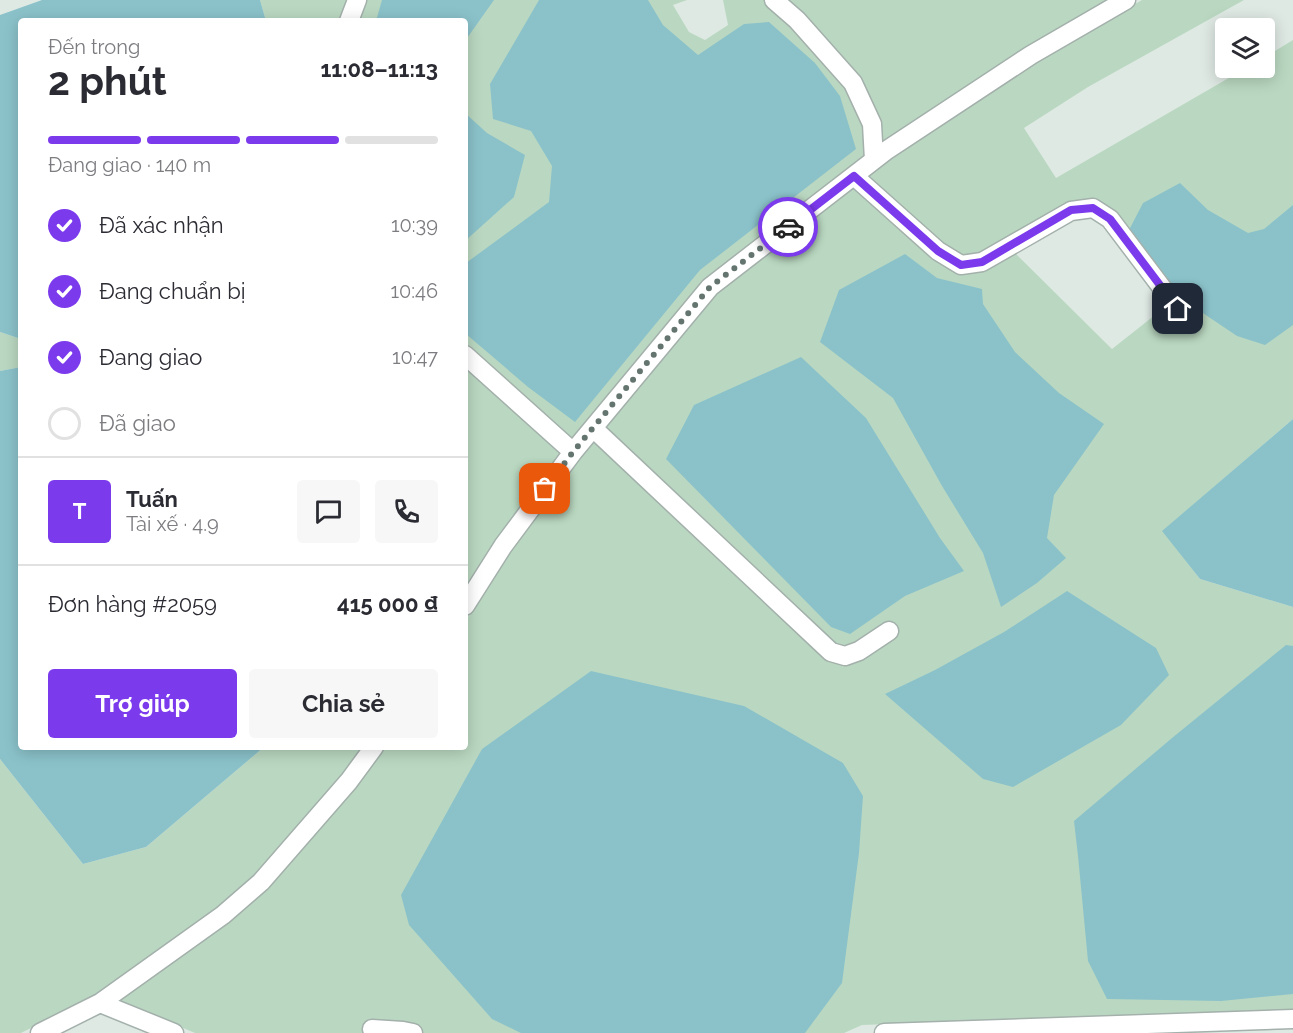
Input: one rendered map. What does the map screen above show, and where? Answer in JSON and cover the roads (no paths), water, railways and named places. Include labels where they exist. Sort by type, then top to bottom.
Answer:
[{"type":"street","points":[[351,18],[357,0]]},
{"type":"street","points":[[774,0],[797,20],[853,83],[872,124],[874,160]]},
{"type":"street","points":[[468,601],[503,546],[573,452],[710,287],[874,160],[1031,55],[1126,0]]},
{"type":"street","points":[[854,176],[938,251],[961,265],[982,262],[1071,210],[1093,208],[1110,219],[1178,309]]},
{"type":"street","points":[[468,358],[573,452]]},
{"type":"street","points":[[593,428],[831,652],[845,656],[859,651],[889,631]]},
{"type":"street","points":[[40,1033],[100,1003],[223,915],[261,882],[349,781],[372,750]]},
{"type":"street","points":[[100,1003],[174,1033]]},
{"type":"street","points":[[884,1033],[1100,1029],[1293,1019]]},
{"type":"street","points":[[372,1029],[403,1030],[413,1033]]},
{"type":"water","points":[[42,0],[260,0],[265,18],[18,18],[18,338],[0,332],[0,15]]},
{"type":"water","points":[[382,0],[494,0],[468,37],[468,18],[377,18]]},
{"type":"water","points":[[539,0],[648,0],[663,25],[698,55],[744,24],[769,22],[815,63],[840,96],[856,149],[700,270],[575,422],[528,387],[468,336],[468,262],[549,202],[552,166],[531,131],[493,119],[490,84]]},
{"type":"water","points":[[468,116],[487,133],[525,155],[514,197],[468,238]]},
{"type":"water","points":[[1180,183],[1208,210],[1248,233],[1264,229],[1293,205],[1293,325],[1265,345],[1237,336],[1179,297],[1129,230],[1143,203]]},
{"type":"water","points":[[905,254],[937,278],[982,289],[983,304],[1015,352],[1059,393],[1104,424],[1054,495],[1047,538],[1066,558],[1037,583],[1001,607],[983,553],[942,486],[893,398],[820,342],[839,290]]},
{"type":"water","points":[[801,357],[866,418],[940,538],[964,571],[905,596],[850,634],[831,627],[666,459],[694,405]]},
{"type":"water","points":[[18,368],[18,750],[260,750],[146,847],[83,864],[0,759],[0,371]]},
{"type":"water","points":[[1293,419],[1293,607],[1200,579],[1162,531]]},
{"type":"water","points":[[1067,591],[1156,648],[1169,675],[1121,725],[1013,787],[983,779],[885,694],[935,670],[1004,632]]},
{"type":"water","points":[[1286,645],[1293,646],[1293,994],[1221,1001],[1107,999],[1088,961],[1074,821]]},
{"type":"water","points":[[591,671],[744,706],[843,763],[863,796],[859,853],[842,983],[805,1033],[521,1033],[492,1019],[409,925],[401,895],[482,749]]}]
